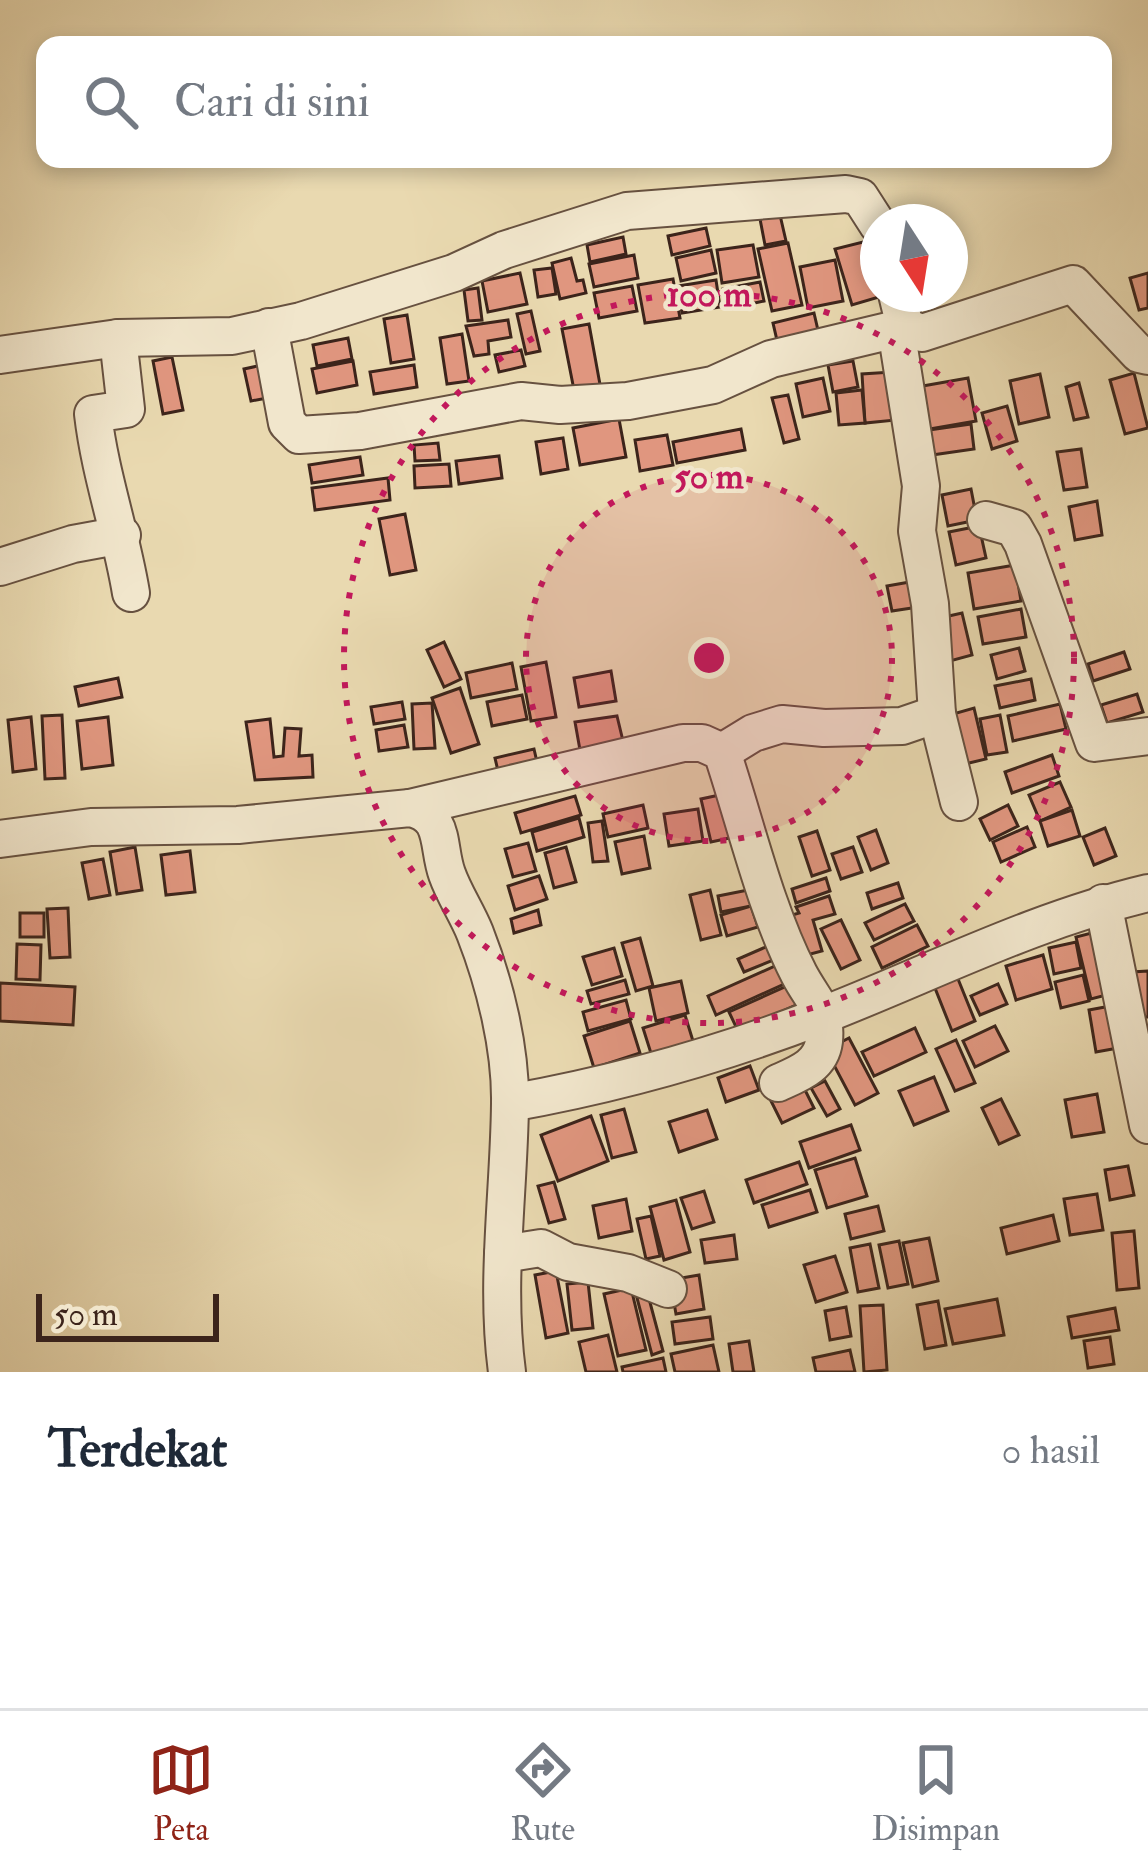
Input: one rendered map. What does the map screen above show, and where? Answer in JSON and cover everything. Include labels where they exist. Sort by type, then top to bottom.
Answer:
[{"type":"street","points":[[0,355],[118,338],[232,336],[454,273],[504,250],[627,211],[846,194],[860,197],[864,204]]},
{"type":"street","points":[[899,316],[922,333],[939,331],[1073,284],[1139,354],[1148,356]]},
{"type":"street","points":[[269,327],[287,423],[298,435],[361,430],[521,401],[560,406],[713,385],[771,359],[899,316]]},
{"type":"street","points":[[899,316],[921,486],[917,531],[930,604],[937,714],[959,802]]},
{"type":"street","points":[[118,338],[126,409],[93,414],[98,457],[122,535],[130,593]]},
{"type":"street","points":[[986,520],[1014,528],[1022,544],[1094,743],[1148,736]]},
{"type":"street","points":[[0,567],[73,544],[122,535]]},
{"type":"street","points":[[722,752],[753,733],[782,724],[902,726],[937,714]]},
{"type":"street","points":[[0,839],[91,827],[238,825],[410,808],[682,743],[702,743],[722,752],[776,923],[800,977],[825,1015],[823,1048],[812,1066],[778,1083]]},
{"type":"street","points":[[410,808],[433,819],[439,832],[446,873],[476,935],[506,1048],[511,1103],[502,1254],[507,1372]]},
{"type":"street","points":[[511,1103],[668,1069],[825,1015],[1103,903],[1148,893]]},
{"type":"street","points":[[1103,903],[1148,1125]]},
{"type":"street","points":[[502,1254],[541,1248],[568,1262],[628,1273],[668,1288]]},
{"type":"building","points":[[780,215],[786,241],[765,245],[760,219]]},
{"type":"building","points":[[706,228],[710,246],[672,255],[668,236]]},
{"type":"building","points":[[623,237],[626,254],[590,262],[587,245]]},
{"type":"building","points":[[788,243],[802,305],[772,311],[758,249]]},
{"type":"building","points":[[860,243],[860,303],[852,305],[835,249]]},
{"type":"building","points":[[753,245],[759,277],[722,283],[717,250]]},
{"type":"building","points":[[711,250],[716,273],[681,281],[676,258]]},
{"type":"building","points":[[634,255],[638,278],[594,287],[589,264]]},
{"type":"building","points":[[571,258],[586,293],[560,299],[552,263]]},
{"type":"building","points":[[835,260],[843,301],[808,308],[800,267]]},
{"type":"building","points":[[552,268],[556,294],[538,297],[534,270]]},
{"type":"building","points":[[520,273],[527,304],[488,312],[482,281]]},
{"type":"building","points":[[1148,273],[1148,308],[1139,310],[1130,278]]},
{"type":"building","points":[[673,279],[680,318],[645,323],[638,285]]},
{"type":"building","points":[[716,280],[720,307],[682,313],[678,286]]},
{"type":"building","points":[[760,282],[764,301],[727,309],[723,289]]},
{"type":"building","points":[[632,286],[637,311],[599,318],[594,293]]},
{"type":"building","points":[[478,288],[482,320],[468,321],[464,290]]},
{"type":"building","points":[[531,311],[540,351],[526,354],[517,314]]},
{"type":"building","points":[[814,313],[820,339],[779,349],[773,323]]},
{"type":"building","points":[[407,315],[414,359],[391,363],[384,319]]},
{"type":"building","points":[[508,320],[511,337],[488,341],[489,354],[474,356],[466,326]]},
{"type":"building","points":[[589,324],[601,390],[575,395],[562,329]]},
{"type":"building","points":[[462,334],[469,381],[447,384],[440,338]]},
{"type":"building","points":[[348,338],[352,359],[317,366],[313,345]]},
{"type":"building","points":[[521,350],[525,366],[499,372],[495,355]]},
{"type":"building","points":[[172,357],[183,410],[163,414],[153,361]]},
{"type":"building","points":[[353,361],[357,385],[317,393],[312,369]]},
{"type":"building","points":[[853,361],[858,387],[833,392],[828,365]]},
{"type":"building","points":[[276,362],[283,395],[251,401],[244,369]]},
{"type":"building","points":[[414,365],[417,387],[374,394],[370,372]]},
{"type":"building","points":[[892,372],[896,420],[865,423],[862,374]]},
{"type":"building","points":[[1134,373],[1148,428],[1125,434],[1110,380]]},
{"type":"building","points":[[1040,374],[1049,417],[1019,424],[1010,381]]},
{"type":"building","points":[[823,378],[830,411],[803,417],[796,384]]},
{"type":"building","points":[[968,378],[976,421],[924,430],[917,387]]},
{"type":"building","points":[[1079,383],[1088,417],[1074,420],[1066,387]]},
{"type":"building","points":[[862,390],[865,423],[839,425],[836,393]]},
{"type":"building","points":[[788,395],[799,439],[784,443],[772,398]]},
{"type":"building","points":[[1007,406],[1017,441],[992,449],[982,413]]},
{"type":"building","points":[[619,419],[626,457],[580,465],[573,428]]},
{"type":"building","points":[[971,424],[974,449],[925,456],[922,431]]},
{"type":"building","points":[[741,429],[745,450],[677,463],[673,442]]},
{"type":"building","points":[[667,435],[673,465],[640,471],[635,440]]},
{"type":"building","points":[[563,438],[568,469],[541,474],[536,442]]},
{"type":"building","points":[[438,443],[440,460],[415,461],[414,445]]},
{"type":"building","points":[[1081,449],[1087,487],[1064,490],[1057,452]]},
{"type":"building","points":[[499,456],[502,478],[459,484],[456,461]]},
{"type":"building","points":[[360,457],[363,475],[312,483],[309,465]]},
{"type":"building","points":[[449,464],[451,486],[415,488],[414,466]]},
{"type":"building","points":[[388,478],[390,500],[315,510],[312,488]]},
{"type":"building","points":[[971,489],[977,520],[948,526],[942,495]]},
{"type":"building","points":[[1097,501],[1102,535],[1075,540],[1069,507]]},
{"type":"building","points":[[405,514],[416,570],[390,575],[379,519]]},
{"type":"building","points":[[979,526],[986,558],[956,565],[949,532]]},
{"type":"building","points":[[1015,565],[1021,601],[974,609],[968,573]]},
{"type":"building","points":[[921,580],[925,606],[892,611],[887,586]]},
{"type":"building","points":[[1021,609],[1026,637],[983,644],[978,617]]},
{"type":"building","points":[[962,613],[972,655],[950,661],[940,618]]},
{"type":"building","points":[[444,642],[461,679],[444,687],[427,650]]},
{"type":"building","points":[[1019,648],[1025,671],[997,679],[991,655]]},
{"type":"building","points":[[1124,652],[1130,669],[1093,681],[1088,664]]},
{"type":"building","points":[[546,662],[556,717],[531,721],[521,667]]},
{"type":"building","points":[[512,663],[517,689],[471,698],[466,673]]},
{"type":"building","points":[[611,671],[616,701],[579,707],[574,678]]},
{"type":"building","points":[[118,678],[122,697],[79,706],[75,687]]},
{"type":"building","points":[[1031,679],[1035,700],[1000,708],[995,686]]},
{"type":"building","points":[[460,688],[479,744],[451,753],[432,698]]},
{"type":"building","points":[[1137,694],[1143,712],[1107,723],[1101,705]]},
{"type":"building","points":[[522,695],[527,719],[492,726],[487,702]]},
{"type":"building","points":[[402,702],[405,719],[374,724],[371,707]]},
{"type":"building","points":[[432,703],[435,748],[414,749],[412,704]]},
{"type":"building","points":[[1060,704],[1066,729],[1013,741],[1008,716]]},
{"type":"building","points":[[974,708],[986,759],[965,764],[953,714]]},
{"type":"building","points":[[62,715],[65,778],[45,779],[42,716]]},
{"type":"building","points":[[1000,715],[1007,752],[987,755],[980,719]]},
{"type":"building","points":[[617,716],[623,741],[580,750],[575,722]]},
{"type":"building","points":[[31,717],[36,769],[13,772],[8,720]]},
{"type":"building","points":[[108,717],[113,765],[82,769],[77,721]]},
{"type":"building","points":[[270,719],[274,757],[283,756],[285,728],[301,729],[299,756],[312,755],[313,777],[255,780],[246,722]]},
{"type":"building","points":[[404,725],[408,747],[379,751],[376,730]]},
{"type":"building","points":[[534,749],[540,775],[501,784],[495,758]]},
{"type":"building","points":[[1052,755],[1059,776],[1012,793],[1005,772]]},
{"type":"building","points":[[1060,782],[1071,807],[1040,821],[1029,795]]},
{"type":"building","points":[[724,794],[734,837],[711,842],[701,799]]},
{"type":"building","points":[[575,796],[581,815],[521,833],[515,813]]},
{"type":"building","points":[[643,805],[648,828],[608,837],[603,814]]},
{"type":"building","points":[[1008,805],[1018,826],[990,840],[980,819]]},
{"type":"building","points":[[698,809],[703,841],[669,846],[664,814]]},
{"type":"building","points":[[1072,810],[1080,836],[1048,846],[1040,821]]},
{"type":"building","points":[[579,818],[584,837],[537,851],[532,832]]},
{"type":"building","points":[[602,821],[608,861],[593,862],[588,823]]},
{"type":"building","points":[[1027,827],[1035,847],[1001,862],[993,842]]},
{"type":"building","points":[[1105,828],[1116,856],[1094,865],[1083,837]]},
{"type":"building","points":[[876,830],[888,863],[871,870],[858,837]]},
{"type":"building","points":[[817,831],[830,870],[812,876],[799,837]]},
{"type":"building","points":[[644,836],[650,868],[622,874],[615,842]]},
{"type":"building","points":[[528,843],[536,871],[513,877],[505,849]]},
{"type":"building","points":[[135,847],[142,890],[117,894],[110,852]]},
{"type":"building","points":[[566,847],[576,882],[554,888],[545,853]]},
{"type":"building","points":[[853,847],[862,872],[841,879],[832,854]]},
{"type":"building","points":[[190,851],[195,892],[166,895],[161,855]]},
{"type":"building","points":[[103,859],[110,895],[89,899],[82,863]]},
{"type":"building","points":[[539,876],[547,899],[515,910],[508,886]]},
{"type":"building","points":[[826,878],[830,891],[796,903],[792,889]]},
{"type":"building","points":[[898,883],[903,898],[872,909],[867,893]]},
{"type":"building","points":[[710,890],[721,935],[701,940],[690,895]]},
{"type":"building","points":[[748,890],[751,906],[721,912],[718,896]]},
{"type":"building","points":[[829,896],[835,914],[813,920],[822,951],[803,956],[792,915],[799,913],[796,907]]},
{"type":"building","points":[[905,904],[914,921],[874,940],[865,923]]},
{"type":"building","points":[[751,906],[758,927],[727,936],[721,915]]},
{"type":"building","points":[[68,908],[70,957],[50,958],[47,909]]},
{"type":"building","points":[[538,910],[541,925],[514,933],[511,919]]},
{"type":"building","points":[[20,913],[44,913],[44,937],[20,937]]},
{"type":"building","points":[[841,920],[860,960],[841,969],[821,929]]},
{"type":"building","points":[[917,925],[928,946],[882,968],[872,947]]},
{"type":"building","points":[[1103,930],[1118,992],[1091,999],[1076,937]]},
{"type":"building","points":[[640,938],[653,986],[636,991],[622,943]]},
{"type":"building","points":[[1076,942],[1081,968],[1054,974],[1049,948]]},
{"type":"building","points":[[775,943],[781,957],[744,972],[738,959]]},
{"type":"building","points":[[17,944],[41,945],[40,980],[16,979]]},
{"type":"building","points":[[614,948],[622,976],[592,985],[583,957]]},
{"type":"building","points":[[1043,955],[1052,989],[1016,1000],[1006,966]]},
{"type":"building","points":[[784,962],[793,980],[716,1015],[708,996]]},
{"type":"building","points":[[1148,971],[1148,1017],[1135,1017],[1132,972]]},
{"type":"building","points":[[956,974],[975,1021],[952,1031],[933,983]]},
{"type":"building","points":[[1083,975],[1089,1001],[1061,1008],[1055,982]]},
{"type":"building","points":[[625,980],[629,994],[591,1004],[587,991]]},
{"type":"building","points":[[681,981],[688,1013],[656,1021],[649,988]]},
{"type":"building","points":[[796,982],[805,1001],[738,1031],[729,1012]]},
{"type":"building","points":[[0,983],[75,987],[73,1025],[0,1021]]},
{"type":"building","points":[[998,984],[1007,1004],[980,1015],[971,996]]},
{"type":"building","points":[[626,1000],[631,1019],[588,1031],[583,1012]]},
{"type":"building","points":[[1121,1004],[1129,1046],[1096,1052],[1089,1010]]},
{"type":"building","points":[[685,1015],[697,1054],[655,1066],[643,1028]]},
{"type":"building","points":[[630,1021],[640,1053],[594,1068],[584,1036]]},
{"type":"building","points":[[995,1026],[1008,1051],[975,1067],[963,1041]]},
{"type":"building","points":[[915,1028],[926,1052],[874,1076],[862,1052]]},
{"type":"building","points":[[849,1038],[878,1093],[855,1105],[826,1050]]},
{"type":"building","points":[[956,1040],[975,1083],[955,1091],[936,1049]]},
{"type":"building","points":[[750,1066],[759,1090],[726,1102],[718,1078]]},
{"type":"building","points":[[934,1077],[948,1111],[914,1125],[899,1091]]},
{"type":"building","points":[[825,1081],[840,1109],[827,1116],[811,1088]]},
{"type":"building","points":[[801,1082],[814,1108],[782,1123],[769,1097]]},
{"type":"building","points":[[1097,1094],[1104,1132],[1072,1137],[1065,1100]]},
{"type":"building","points":[[1001,1099],[1019,1135],[999,1144],[982,1108]]},
{"type":"building","points":[[624,1109],[636,1152],[612,1158],[601,1115]]},
{"type":"building","points":[[707,1110],[717,1139],[679,1152],[669,1122]]},
{"type":"building","points":[[591,1116],[608,1161],[558,1181],[541,1135]]},
{"type":"building","points":[[851,1125],[860,1150],[809,1168],[800,1142]]},
{"type":"building","points":[[855,1158],[867,1196],[827,1208],[815,1170]]},
{"type":"building","points":[[799,1162],[807,1184],[754,1203],[746,1180]]},
{"type":"building","points":[[1128,1166],[1134,1195],[1110,1200],[1105,1170]]},
{"type":"building","points":[[554,1182],[565,1219],[549,1223],[538,1186]]},
{"type":"building","points":[[810,1190],[817,1212],[769,1227],[762,1205]]},
{"type":"building","points":[[704,1191],[714,1222],[692,1229],[681,1198]]},
{"type":"building","points":[[1097,1194],[1103,1230],[1070,1235],[1064,1199]]},
{"type":"building","points":[[626,1199],[632,1231],[599,1238],[593,1206]]},
{"type":"building","points":[[676,1200],[690,1252],[664,1260],[650,1207]]},
{"type":"building","points":[[878,1206],[884,1231],[851,1239],[845,1214]]},
{"type":"building","points":[[1053,1215],[1059,1241],[1007,1254],[1001,1228]]},
{"type":"building","points":[[651,1216],[660,1256],[646,1259],[637,1219]]},
{"type":"building","points":[[1134,1231],[1139,1288],[1117,1290],[1112,1233]]},
{"type":"building","points":[[734,1235],[737,1259],[705,1263],[701,1240]]},
{"type":"building","points":[[929,1238],[938,1281],[913,1287],[903,1243]]},
{"type":"building","points":[[899,1241],[908,1284],[888,1288],[879,1245]]},
{"type":"building","points":[[870,1244],[879,1288],[858,1292],[850,1248]]},
{"type":"building","points":[[835,1256],[847,1292],[816,1302],[804,1265]]},
{"type":"building","points":[[556,1271],[568,1333],[546,1338],[535,1275]]},
{"type":"building","points":[[699,1275],[704,1309],[676,1314],[670,1280]]},
{"type":"building","points":[[588,1282],[593,1328],[572,1330],[567,1284]]},
{"type":"building","points":[[631,1288],[646,1350],[618,1356],[604,1294]]},
{"type":"building","points":[[648,1295],[663,1351],[652,1355],[637,1298]]},
{"type":"building","points":[[997,1299],[1004,1335],[953,1344],[945,1309]]},
{"type":"building","points":[[938,1301],[946,1345],[925,1349],[917,1305]]},
{"type":"building","points":[[883,1305],[887,1370],[864,1372],[860,1306]]},
{"type":"building","points":[[846,1307],[851,1336],[830,1340],[825,1311]]},
{"type":"building","points":[[1115,1308],[1119,1330],[1072,1338],[1068,1317]]},
{"type":"building","points":[[710,1317],[713,1339],[675,1344],[672,1322]]},
{"type":"building","points":[[608,1335],[617,1372],[586,1372],[579,1342]]},
{"type":"building","points":[[1110,1337],[1114,1364],[1088,1368],[1084,1341]]},
{"type":"building","points":[[749,1341],[754,1372],[733,1372],[729,1344]]},
{"type":"building","points":[[713,1345],[719,1372],[675,1372],[671,1354]]},
{"type":"building","points":[[850,1350],[855,1372],[816,1372],[813,1358]]},
{"type":"building","points":[[663,1358],[666,1372],[623,1372],[622,1367]]}]
